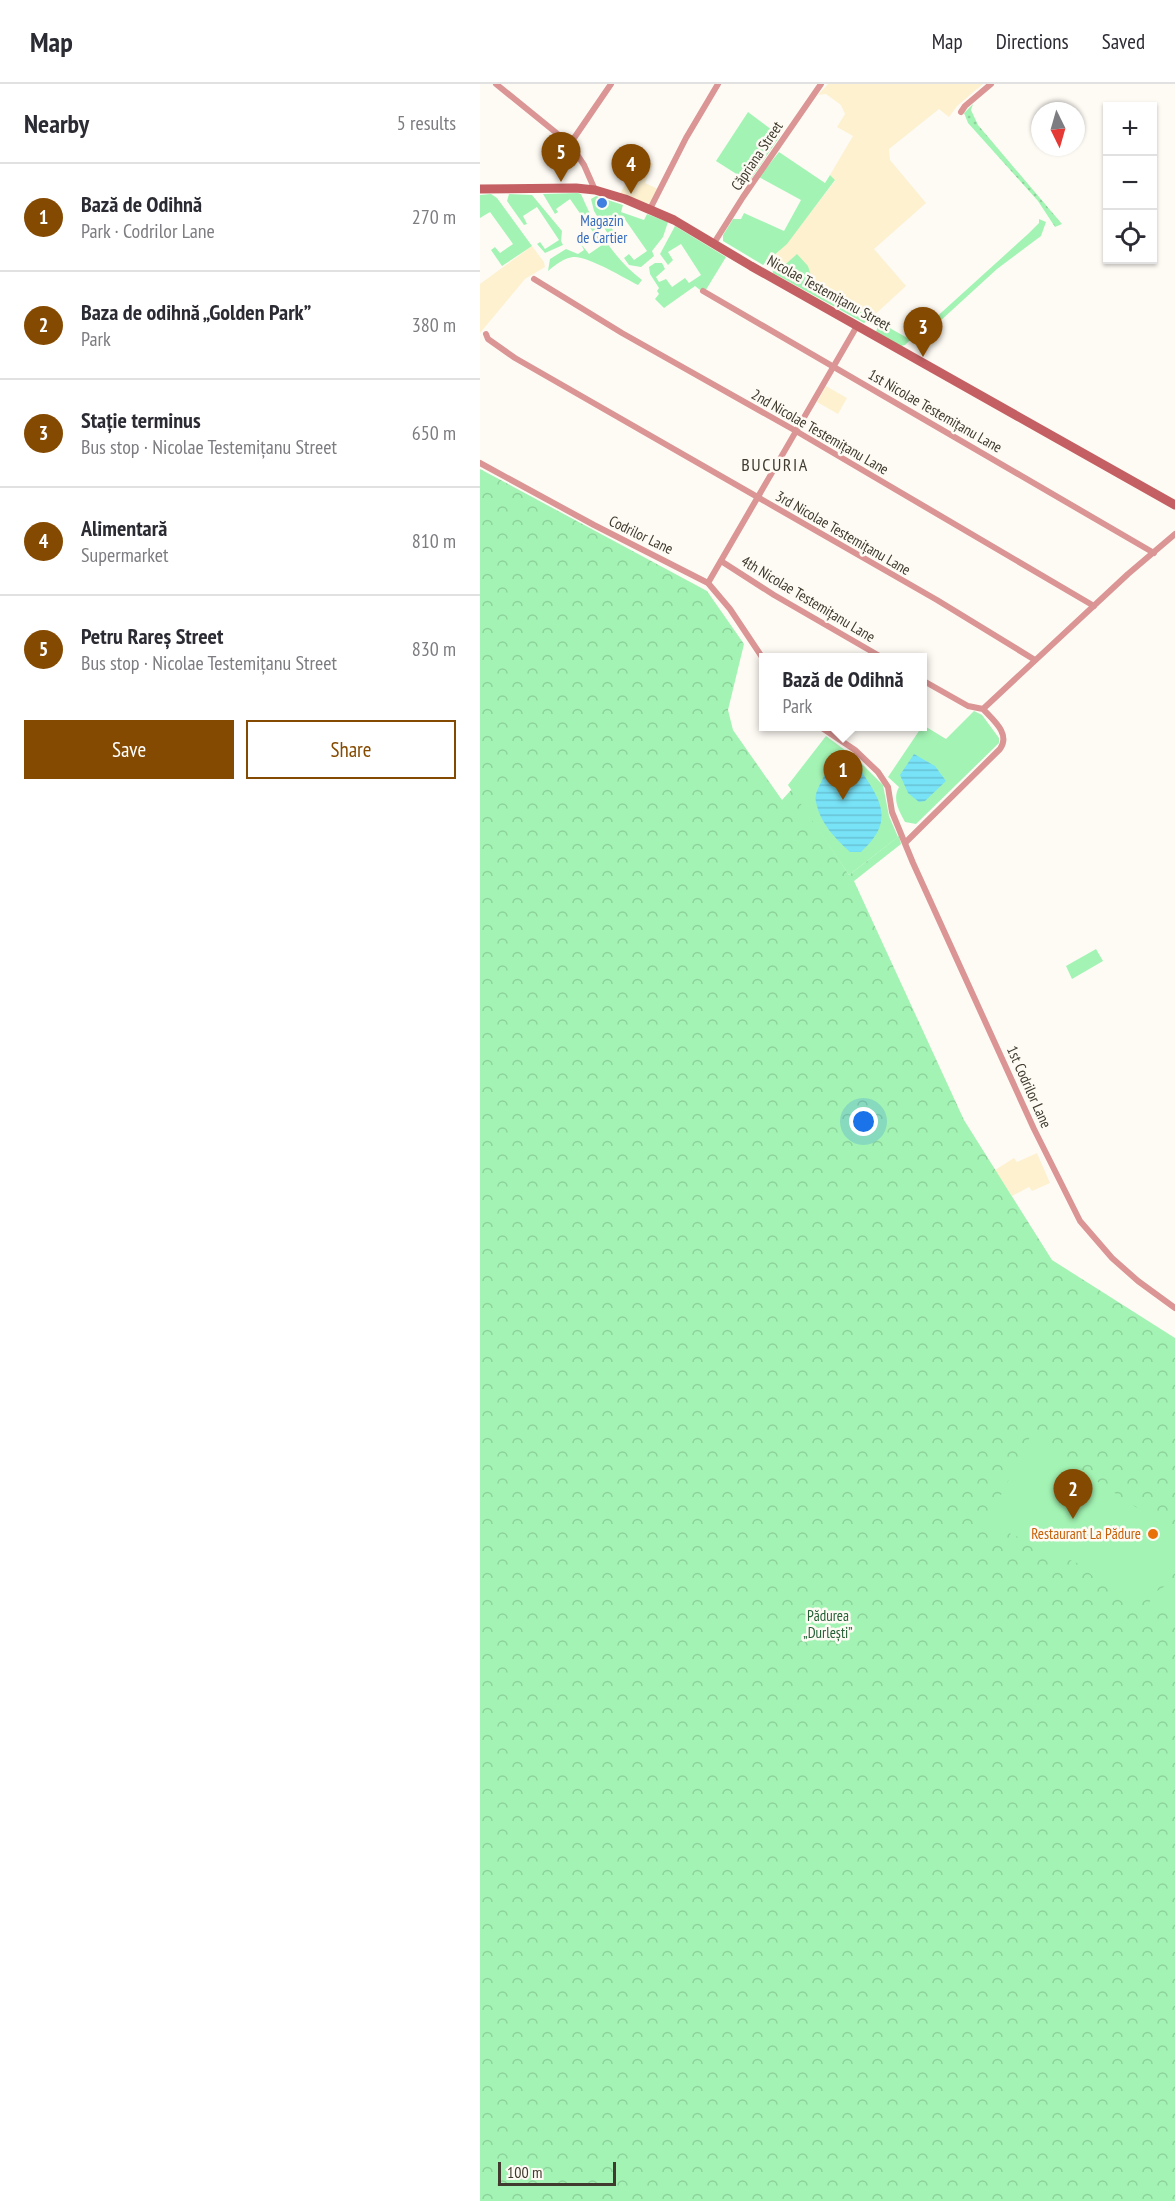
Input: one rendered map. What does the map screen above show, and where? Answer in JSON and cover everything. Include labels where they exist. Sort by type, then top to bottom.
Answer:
[{"type":"street","points":[[496,84],[570,144],[584,165],[595,190]]},
{"type":"street","points":[[570,144],[611,84]]},
{"type":"street","points":[[650,209],[686,138],[718,84]]},
{"type":"street","name":"Căpriana Street","points":[[714,243],[821,84]]},
{"type":"street","points":[[961,112],[991,84]]},
{"type":"street","name":"Nicolae Testemițanu Street","points":[[480,189],[576,188],[595,190],[650,209],[674,220],[1175,505]]},
{"type":"street","name":"2nd Nicolae Testemițanu Lane","points":[[534,279],[614,328],[796,431],[1094,606]]},
{"type":"street","name":"1st Nicolae Testemițanu Lane","points":[[704,291],[1154,553]]},
{"type":"street","points":[[708,583],[857,326]]},
{"type":"street","name":"3rd Nicolae Testemițanu Lane","points":[[486,334],[488,339],[515,358],[937,600],[1035,660]]},
{"type":"street","name":"Codrilor Lane","points":[[480,463],[708,583],[730,609],[759,653]]},
{"type":"street","points":[[927,683],[964,705],[983,709],[1175,534]]},
{"type":"street","name":"4th Nicolae Testemițanu Lane","points":[[721,561],[766,590],[876,653]]},
{"type":"street","points":[[826,731],[855,750],[884,780],[888,787],[892,812],[906,842],[1003,745],[1003,733],[983,709]]},
{"type":"street","name":"1st Codrilor Lane","points":[[906,842],[1034,1129],[1080,1221],[1112,1258],[1138,1281],[1175,1308]]},
{"type":"shaded area","points":[[828,84],[983,84],[957,106],[949,117],[939,109],[889,149],[890,160],[926,203],[874,249],[906,286],[871,318],[814,286],[810,290],[766,264],[787,243],[835,181],[830,175],[853,136],[837,127],[845,114],[841,105],[826,94],[818,95]]},
{"type":"shaded area","points":[[640,157],[653,164],[645,183],[658,189],[650,204],[620,194]]},
{"type":"shaded area","points":[[532,246],[545,267],[525,279],[480,333],[480,284]]},
{"type":"shaded area","points":[[826,386],[847,398],[838,414],[817,402]]},
{"type":"shaded area","points":[[1037,1153],[1050,1183],[1032,1191],[1029,1187],[1012,1196],[995,1170],[1014,1158],[1017,1162]]},
{"type":"green space","points":[[973,104],[971,110],[978,125],[1062,224],[1055,227],[1038,201],[968,123],[964,113]]},
{"type":"green space","points":[[748,112],[780,136],[749,182],[716,161]]},
{"type":"green space","points":[[779,152],[825,183],[830,175],[835,180],[787,244],[763,265],[723,241],[723,235],[733,219],[741,219],[744,213],[784,231],[801,200],[759,177]]},
{"type":"green space","points":[[491,194],[497,198],[532,246],[502,266],[491,250],[495,247],[500,253],[513,244],[490,212],[480,218],[480,195]]},
{"type":"green space","points":[[509,194],[532,195],[562,231],[563,245],[545,253],[537,244],[540,242],[545,249],[559,240],[537,207],[523,216],[527,224],[524,225],[507,201]]},
{"type":"green space","points":[[543,194],[581,194],[592,218],[614,252],[642,280],[638,285],[579,257],[566,259],[548,271],[550,259],[566,249],[578,254],[584,250],[581,244],[589,254],[602,245],[570,199],[556,209],[558,212],[555,214]]},
{"type":"green space","points":[[596,196],[623,205],[621,212],[644,220],[647,214],[668,222],[663,237],[652,251],[654,256],[641,267],[629,265],[624,258],[629,254],[634,260],[647,251],[624,218],[611,227],[616,235],[611,239],[594,211],[591,199]]},
{"type":"green space","points":[[1039,219],[1046,222],[1041,236],[997,269],[915,344],[910,340],[901,346],[876,332],[879,322],[911,340],[1028,234],[1039,223]]},
{"type":"green space","points":[[675,226],[726,257],[704,293],[695,286],[664,308],[655,299],[659,294],[657,291],[659,288],[650,274],[649,267],[655,263],[662,263],[665,269],[656,277],[659,282],[666,279],[672,287],[685,278],[689,283],[701,275],[681,244],[668,252],[673,260],[668,265],[660,254]]},
{"type":"green space","points":[[797,254],[808,266],[814,285],[871,318],[864,323],[773,273],[772,267],[778,271]]},
{"type":"green space","name":"Pădurea „Durlești”","points":[[480,469],[707,591],[744,644],[728,710],[733,730],[782,800],[792,789],[849,875],[899,836],[901,844],[854,881],[964,1120],[1052,1260],[1175,1338],[1175,2201],[480,2201]]},
{"type":"green space","points":[[974,711],[982,715],[999,738],[999,743],[916,824],[905,822],[896,801],[899,787],[888,777],[919,731],[927,731],[927,727],[946,739]]},
{"type":"green space","points":[[826,736],[857,759],[883,785],[889,816],[898,837],[849,875],[788,785]]},
{"type":"green space","points":[[1096,949],[1103,961],[1072,979],[1066,966]]},
{"type":"green space","points":[[1030,1437],[1175,1533],[1175,1565],[1158,1578],[1134,1604],[1101,1583],[1079,1564],[991,1525],[992,1513]]},
{"type":"green space","points":[[1175,1580],[1175,1610],[1147,1608],[1154,1593]]},
{"type":"water","points":[[914,754],[935,766],[946,781],[925,801],[919,802],[908,793],[900,775]]},
{"type":"water","points":[[843,762],[856,763],[881,807],[882,818],[879,828],[873,840],[861,852],[850,852],[834,836],[821,817],[816,802],[816,793],[828,771]]},
{"type":"place","name":"Petru Rareș Street","points":[[561,182]]},
{"type":"place","name":"Alimentară","points":[[631,194]]},
{"type":"place","name":"Magazin de Cartier","points":[[602,203]]},
{"type":"place","name":"Stație terminus","points":[[923,357]]},
{"type":"place","name":"Bază de Odihnă","points":[[843,800]]},
{"type":"place","name":"Baza de odihnă „Golden Park”","points":[[1073,1519]]},
{"type":"place","name":"Restaurant La Pădure","points":[[1153,1534]]},
{"type":"district","name":"BUCURIA","points":[[775,465]]}]
